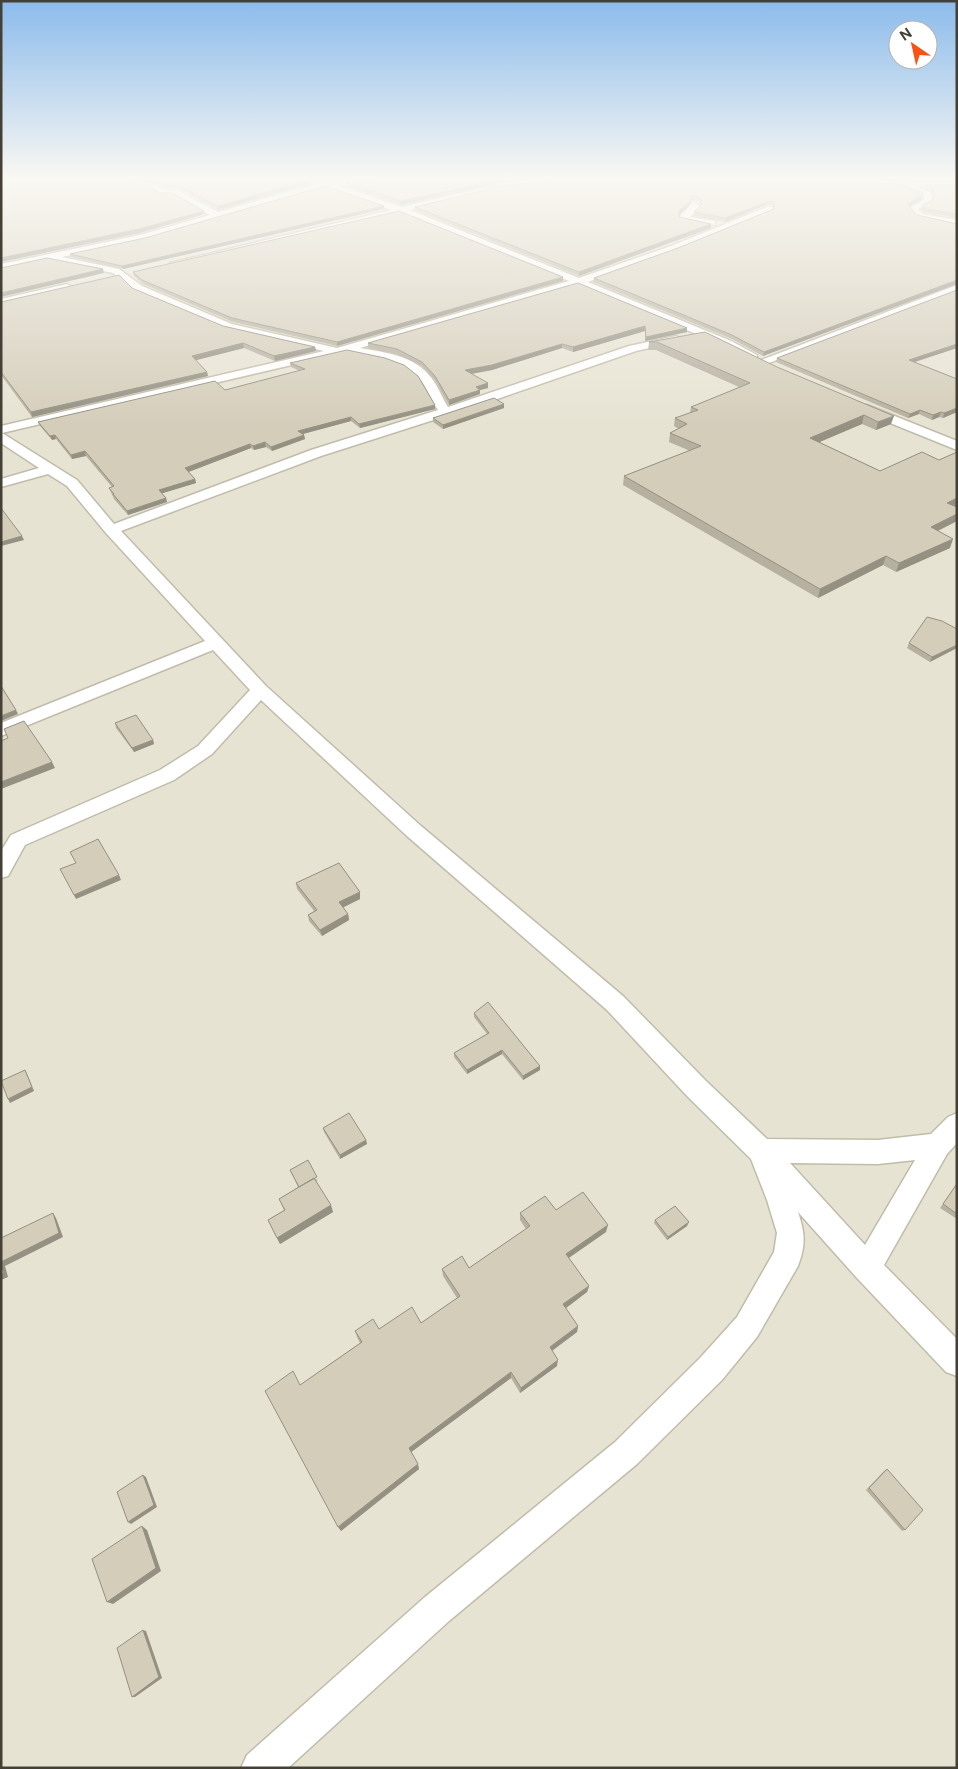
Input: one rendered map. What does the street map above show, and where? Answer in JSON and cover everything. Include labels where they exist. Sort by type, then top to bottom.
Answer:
[{"type":"street","points":[[1,267],[36,260]]},
{"type":"street","points":[[62,260],[129,274],[138,288],[229,327],[397,360],[424,376],[445,412]]},
{"type":"street","points":[[169,264],[188,260]]},
{"type":"street","points":[[524,260],[706,334],[774,369]]},
{"type":"street","points":[[1,430],[342,350],[577,282],[639,260]]},
{"type":"street","points":[[108,279],[129,274]]},
{"type":"street","points":[[1,302],[75,286]]},
{"type":"street","points":[[762,362],[957,288]]},
{"type":"street","points":[[110,530],[266,470],[652,343],[706,334]]},
{"type":"street","points":[[860,406],[957,446]]},
{"type":"street","points":[[1,437],[72,483],[110,530],[260,690],[414,832],[616,1002],[697,1089],[761,1151],[867,1268],[957,1361]]},
{"type":"street","points":[[1,483],[50,469]]},
{"type":"street","points":[[1,730],[216,643]]},
{"type":"street","points":[[1,870],[18,840],[167,774],[205,750],[260,690]]},
{"type":"street","points":[[867,1268],[938,1145],[957,1126]]},
{"type":"street","points":[[761,1151],[878,1152],[938,1145]]},
{"type":"street","points":[[260,1768],[437,1609],[516,1546],[626,1452],[710,1369],[747,1327],[788,1256],[791,1233],[781,1200],[761,1151]]},
{"type":"shaded area","points":[[1,260],[957,260],[957,1768],[1,1768]]},
{"type":"building","points":[[40,260],[55,260],[103,269],[1,293],[1,268]]},
{"type":"building","points":[[94,260],[150,260],[122,266]]},
{"type":"building","points":[[187,260],[520,260],[563,277],[337,342],[232,318],[142,280],[133,272]]},
{"type":"building","points":[[548,260],[613,260],[579,272]]},
{"type":"building","points":[[646,260],[957,260],[957,280],[764,352],[732,335],[594,278]]},
{"type":"building","points":[[119,275],[132,288],[223,326],[315,347],[274,356],[243,343],[192,356],[207,372],[31,412],[1,372],[1,302]]},
{"type":"building","points":[[578,283],[687,328],[646,337],[645,326],[573,347],[562,344],[492,365],[465,370],[488,383],[476,387],[480,390],[449,400],[435,376],[422,362],[397,349],[368,343]]},
{"type":"building","points":[[957,290],[957,344],[909,360],[957,379],[957,408],[944,413],[941,412],[933,415],[920,410],[910,414],[777,358]]},
{"type":"building","points":[[705,332],[777,367],[894,416],[878,422],[864,415],[810,438],[880,471],[922,452],[939,460],[957,452],[957,498],[947,503],[957,507],[957,514],[931,527],[953,539],[899,563],[886,556],[820,589],[624,476],[701,446],[670,433],[687,424],[675,418],[698,410],[691,407],[750,383],[657,342],[649,342]]},
{"type":"building","points":[[347,350],[385,358],[404,365],[418,376],[435,405],[359,424],[351,417],[298,431],[304,435],[271,447],[265,442],[253,446],[250,444],[185,468],[195,479],[159,490],[166,498],[127,511],[109,488],[114,486],[85,451],[71,455],[55,435],[50,436],[38,422],[215,381],[225,390],[305,369],[290,363]]},
{"type":"building","points":[[494,398],[504,404],[443,425],[433,418]]},
{"type":"building","points":[[1,508],[22,536],[1,542]]},
{"type":"building","points":[[927,617],[942,621],[957,629],[957,645],[932,657],[909,643]]},
{"type":"building","points":[[1,686],[16,710],[1,716]]},
{"type":"building","points":[[136,715],[153,740],[132,748],[115,723]]},
{"type":"building","points":[[24,721],[52,762],[1,782],[1,741],[8,738],[4,729]]},
{"type":"building","points":[[98,839],[119,875],[74,895],[60,869],[76,863],[70,852]]},
{"type":"building","points":[[339,863],[360,892],[339,902],[348,914],[320,930],[308,915],[317,910],[296,883]]},
{"type":"building","points":[[488,1002],[540,1066],[523,1076],[502,1050],[467,1070],[454,1053],[489,1033],[474,1013]]},
{"type":"building","points":[[25,1070],[32,1087],[8,1099],[1,1081]]},
{"type":"building","points":[[349,1113],[366,1140],[340,1155],[323,1128]]},
{"type":"building","points":[[308,1160],[317,1177],[299,1187],[290,1170]]},
{"type":"building","points":[[314,1178],[331,1205],[277,1238],[268,1220],[285,1210],[279,1199]]},
{"type":"building","points":[[957,1186],[957,1214],[943,1204]]},
{"type":"building","points":[[583,1192],[608,1225],[566,1254],[589,1286],[563,1304],[578,1326],[550,1347],[558,1360],[521,1388],[511,1372],[409,1448],[418,1464],[338,1527],[265,1391],[293,1371],[300,1385],[362,1342],[355,1331],[373,1319],[379,1329],[412,1307],[421,1323],[460,1296],[442,1269],[462,1256],[469,1268],[530,1226],[520,1213],[545,1196],[556,1210]]},
{"type":"building","points":[[675,1206],[689,1222],[668,1237],[655,1220]]},
{"type":"building","points":[[53,1213],[59,1233],[1,1262],[1,1238]]},
{"type":"building","points":[[887,1469],[923,1510],[905,1530],[869,1488]]},
{"type":"building","points":[[143,1475],[154,1505],[128,1522],[117,1492]]},
{"type":"building","points":[[142,1526],[156,1568],[107,1602],[92,1559]]},
{"type":"building","points":[[143,1630],[159,1677],[132,1697],[117,1648]]}]
